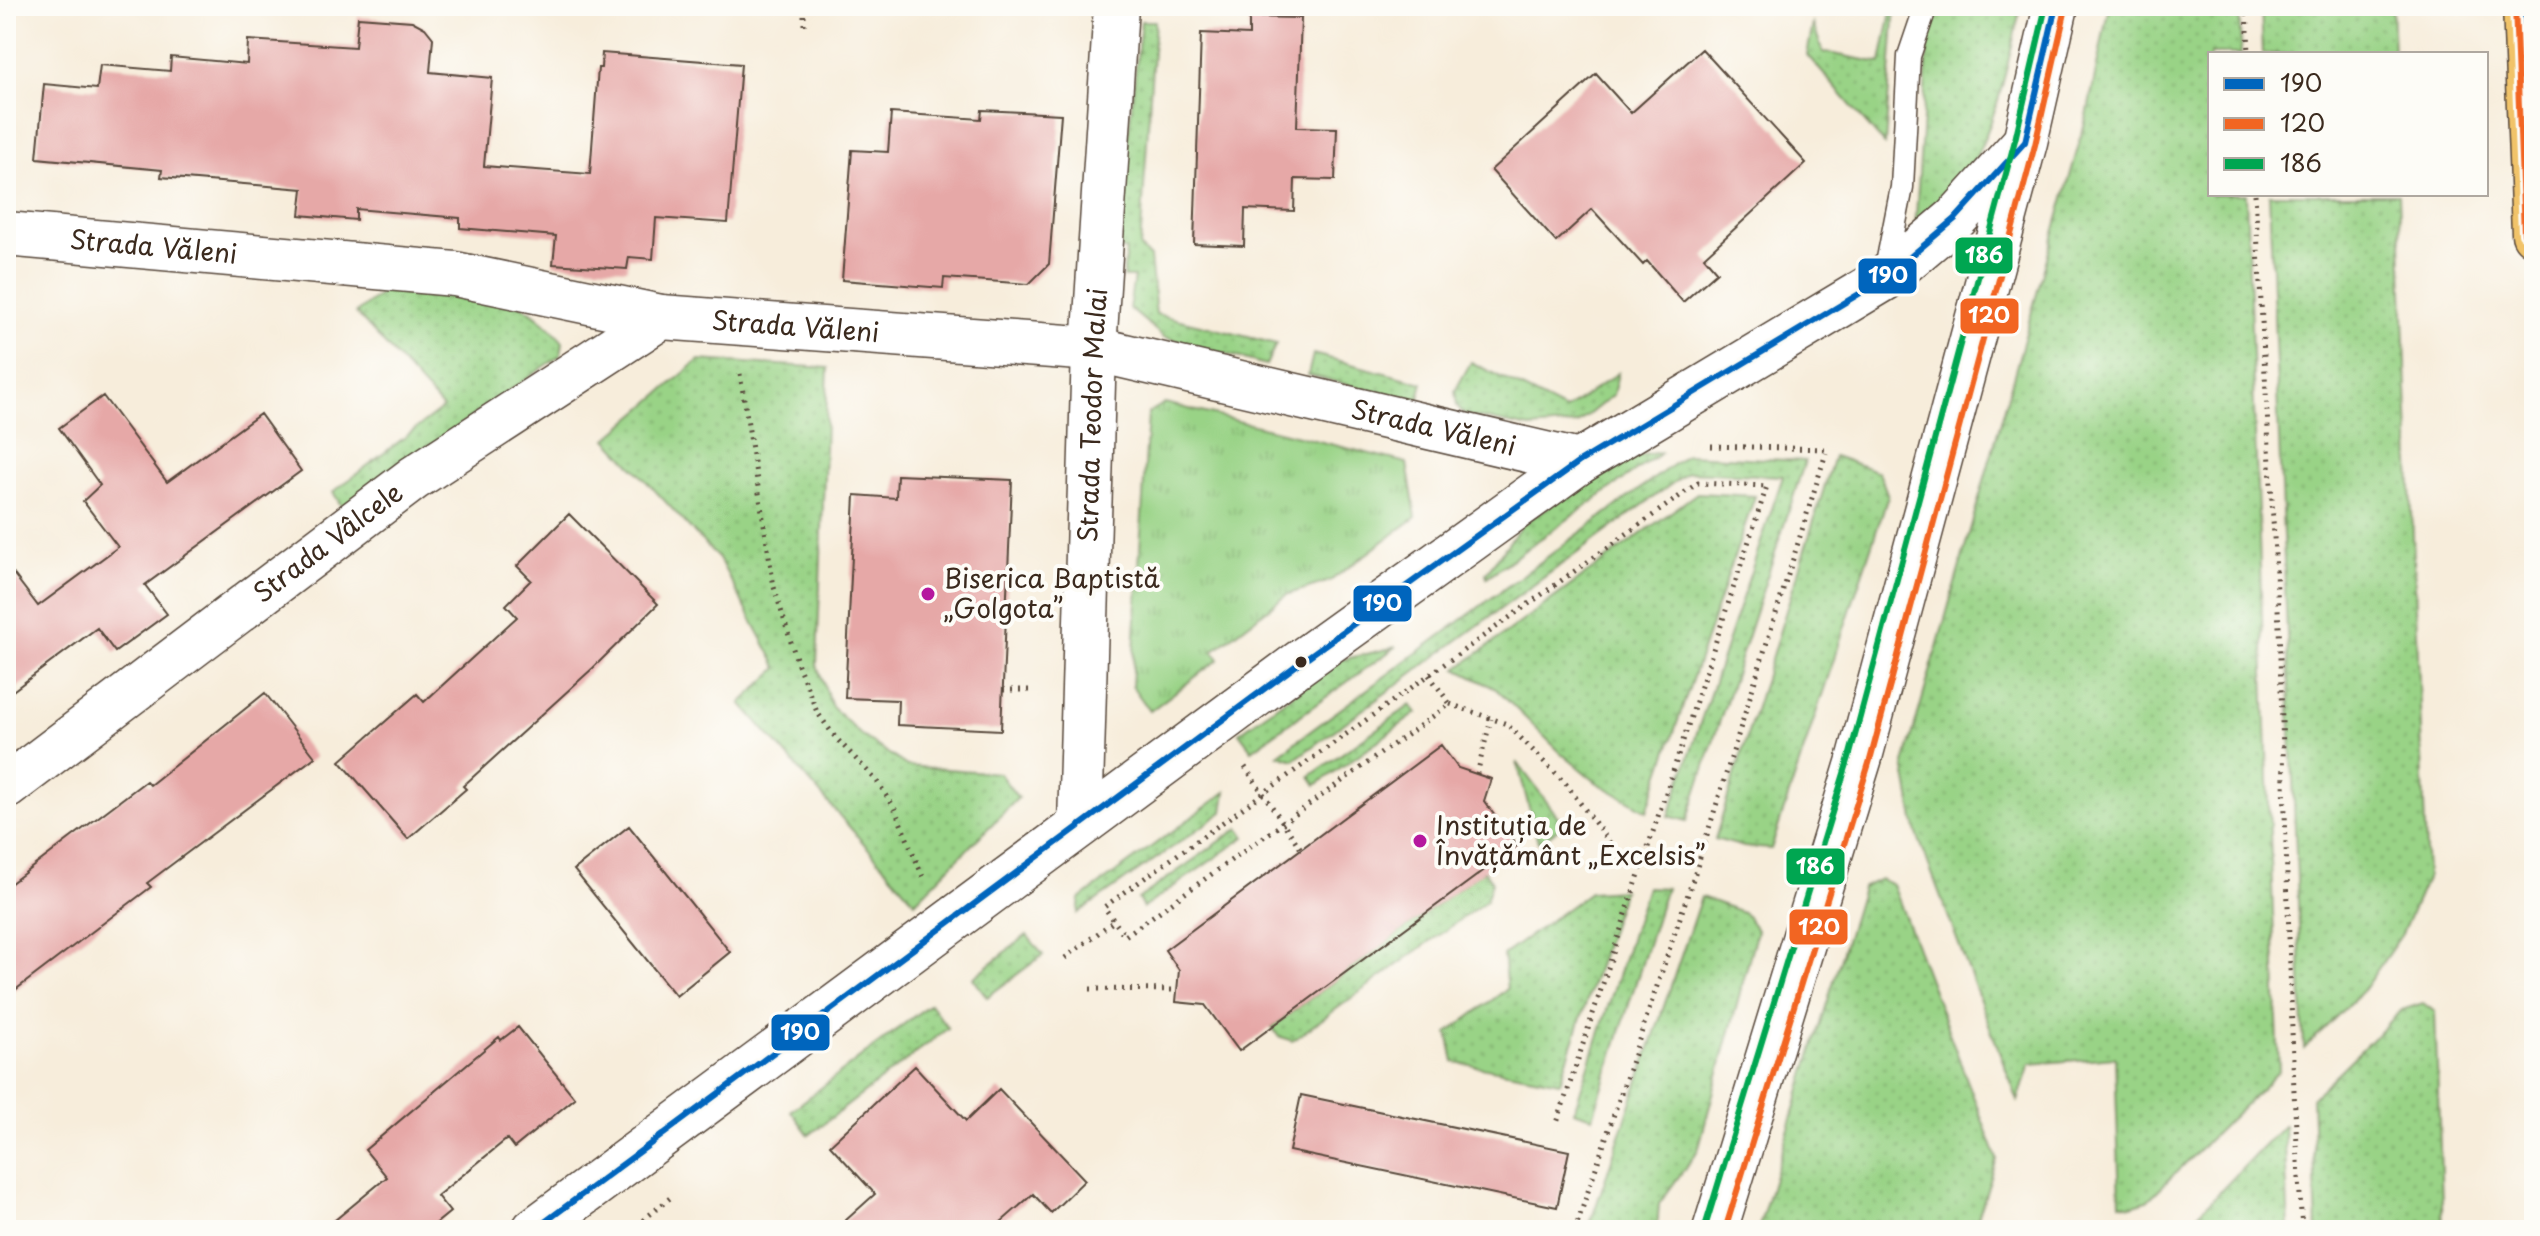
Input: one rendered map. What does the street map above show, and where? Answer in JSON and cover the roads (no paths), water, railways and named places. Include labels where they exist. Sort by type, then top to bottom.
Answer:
[{"type":"highway","points":[[2525,6],[2534,234]]},
{"type":"street","name":"Strada Teodor Malai","points":[[1080,825],[1094,349],[1116,6]]},
{"type":"street","points":[[1715,1230],[1860,757],[2025,142],[2056,6]]},
{"type":"street","points":[[534,1230],[1216,725],[1579,462],[1884,279],[1955,219],[2025,142]]},
{"type":"street","name":"Strada Văleni","points":[[6,234],[455,274],[661,317],[1094,349],[1579,462]]},
{"type":"street","name":"Strada Vâlcele","points":[[6,787],[414,478],[661,317]]},
{"type":"lane","points":[[1884,279],[1902,187],[1909,56],[1926,6]]},
{"type":"place","name":"Biserica Baptistă „Golgota”","points":[[928,594]]},
{"type":"place","name":"Instituția de Învățământ „Excelsis”","points":[[1420,841]]}]
